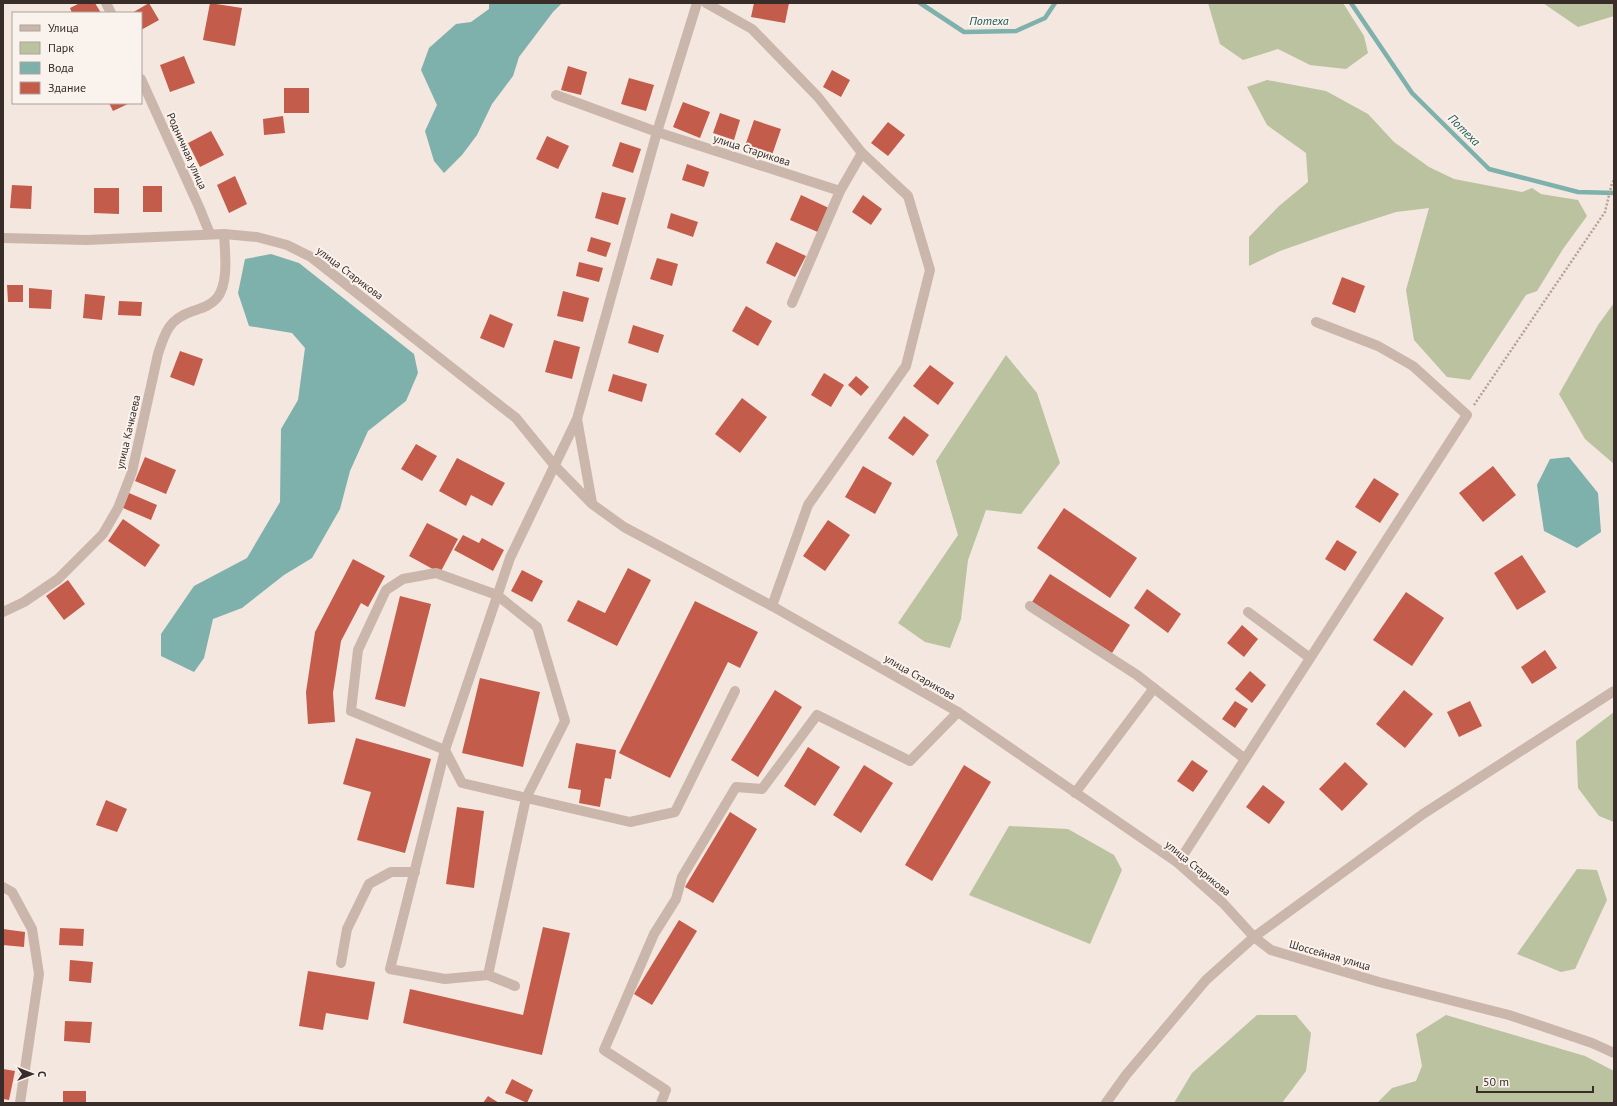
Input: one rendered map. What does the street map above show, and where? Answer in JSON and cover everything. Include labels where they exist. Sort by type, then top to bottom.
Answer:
[{"type":"street","points":[[106,3],[110,12]]},
{"type":"street","points":[[515,986],[488,975],[445,979],[390,970],[445,750],[510,558],[577,419],[657,132],[697,3]]},
{"type":"street","points":[[706,3],[752,29],[818,97],[862,152],[908,196],[930,270],[906,366],[808,505],[772,606]]},
{"type":"street","name":"Родничная улица","points":[[142,81],[210,234]]},
{"type":"street","name":"улица Старикова","points":[[556,95],[657,132],[840,191]]},
{"type":"street","points":[[792,303],[840,191],[862,152]]},
{"type":"street","name":"улица Старикова","points":[[3,238],[87,240],[224,234],[257,237],[287,245],[311,257],[516,418],[555,466],[592,504],[624,527],[772,606],[958,712],[1178,864],[1223,903],[1254,938]]},
{"type":"street","name":"улица Качкаева","points":[[3,612],[24,602],[58,579],[103,534],[111,521],[118,508],[132,472],[162,339],[167,328],[175,320],[208,306],[218,297],[224,280],[226,260],[224,234]]},
{"type":"street","points":[[1178,864],[1467,415],[1413,366],[1378,346],[1316,322]]},
{"type":"street","points":[[577,419],[592,504]]},
{"type":"street","points":[[488,975],[526,798],[565,721],[537,627],[497,595],[436,573],[403,579],[386,590],[358,650],[352,711],[445,750],[462,783],[526,798],[630,822],[675,812],[735,691]]},
{"type":"street","points":[[1030,606],[1136,675],[1245,759]]},
{"type":"street","points":[[1248,612],[1310,658]]},
{"type":"street","points":[[1075,793],[1154,688]]},
{"type":"street","points":[[1106,1103],[1126,1075],[1206,980],[1254,938],[1423,814],[1614,691]]},
{"type":"street","points":[[661,1103],[666,1090],[604,1050],[654,934],[676,899],[682,877],[736,787],[762,789],[817,715],[910,761],[958,712]]},
{"type":"street","points":[[341,963],[347,928],[369,884],[391,872],[415,872]]},
{"type":"street","points":[[3,887],[12,892],[32,929],[39,974],[20,1103]]},
{"type":"street","name":"Шоссейная улица","points":[[1254,938],[1271,950],[1298,959],[1379,982],[1509,1015],[1592,1043],[1614,1053]]},
{"type":"path","points":[[1467,415],[1605,212],[1614,180]]},
{"type":"green space","points":[[1208,3],[1343,3],[1364,36],[1368,53],[1346,69],[1310,65],[1278,49],[1243,60],[1220,44]]},
{"type":"green space","points":[[1543,3],[1614,3],[1614,16],[1578,27]]},
{"type":"green space","points":[[1267,80],[1326,91],[1368,114],[1394,142],[1429,167],[1454,179],[1522,192],[1532,188],[1541,194],[1578,200],[1587,216],[1563,249],[1537,291],[1526,295],[1470,380],[1447,377],[1414,340],[1406,290],[1429,208],[1396,212],[1280,251],[1249,266],[1249,237],[1279,206],[1308,182],[1306,153],[1267,125],[1247,87]]},
{"type":"green space","points":[[1614,303],[1614,464],[1585,439],[1559,394],[1598,325]]},
{"type":"green space","points":[[1006,355],[1037,393],[1060,463],[1021,514],[986,510],[968,560],[961,619],[950,648],[925,642],[898,623],[958,535],[936,461]]},
{"type":"green space","points":[[1614,712],[1614,822],[1599,816],[1578,788],[1576,741]]},
{"type":"green space","points":[[1009,826],[1068,829],[1114,855],[1122,870],[1090,944],[969,895]]},
{"type":"green space","points":[[1577,869],[1597,870],[1607,900],[1575,969],[1561,972],[1517,954]]},
{"type":"green space","points":[[1257,1015],[1296,1015],[1311,1033],[1306,1071],[1282,1103],[1174,1103],[1192,1073]]},
{"type":"green space","points":[[1446,1015],[1585,1056],[1614,1071],[1614,1103],[1377,1103],[1392,1088],[1416,1081],[1422,1066],[1416,1034]]},
{"type":"water","points":[[489,3],[562,3],[553,12],[519,57],[513,76],[492,104],[477,135],[462,155],[444,173],[434,161],[425,131],[437,105],[421,70],[429,48],[456,24],[471,22],[489,9]]},
{"type":"water","points":[[271,254],[299,263],[414,354],[418,373],[406,401],[368,431],[350,471],[340,509],[312,558],[284,575],[242,608],[213,619],[204,658],[194,672],[161,656],[161,634],[194,586],[247,558],[280,502],[281,429],[298,400],[305,348],[292,333],[249,326],[238,293],[245,259]]},
{"type":"water","points":[[1569,457],[1598,493],[1601,532],[1577,548],[1544,531],[1537,485],[1550,459]]},
{"type":"building","points":[[80,3],[95,3],[100,12],[72,12],[70,8]]},
{"type":"building","points":[[149,3],[159,20],[142,29],[142,12],[134,12]]},
{"type":"building","points":[[210,3],[242,8],[235,46],[203,40]]},
{"type":"building","points":[[754,3],[789,3],[785,23],[751,17]]},
{"type":"building","points":[[184,56],[195,83],[170,92],[160,65]]},
{"type":"building","points":[[568,66],[587,72],[581,95],[561,90]]},
{"type":"building","points":[[832,70],[850,80],[841,97],[823,87]]},
{"type":"building","points":[[629,78],[654,85],[646,111],[621,104]]},
{"type":"building","points":[[284,88],[309,88],[309,113],[284,113]]},
{"type":"building","points":[[683,102],[710,112],[700,138],[673,127]]},
{"type":"building","points":[[110,104],[128,104],[113,111]]},
{"type":"building","points":[[720,113],[740,120],[734,140],[713,133]]},
{"type":"building","points":[[283,116],[285,133],[264,135],[263,119]]},
{"type":"building","points":[[754,120],[781,129],[772,155],[745,146]]},
{"type":"building","points":[[888,122],[905,135],[888,156],[871,143]]},
{"type":"building","points":[[211,131],[224,155],[200,167],[188,143]]},
{"type":"building","points":[[547,136],[569,146],[558,169],[536,159]]},
{"type":"building","points":[[620,142],[641,149],[633,173],[612,166]]},
{"type":"building","points":[[687,164],[709,172],[704,187],[682,180]]},
{"type":"building","points":[[235,176],[247,204],[229,213],[217,185]]},
{"type":"building","points":[[12,185],[32,186],[31,209],[10,208]]},
{"type":"building","points":[[143,186],[162,186],[162,212],[143,212]]},
{"type":"building","points":[[94,188],[119,188],[119,214],[94,213]]},
{"type":"building","points":[[602,192],[626,198],[618,225],[595,218]]},
{"type":"building","points":[[801,195],[831,209],[820,233],[790,220]]},
{"type":"building","points":[[863,195],[882,209],[871,225],[852,212]]},
{"type":"building","points":[[671,213],[698,222],[693,237],[667,228]]},
{"type":"building","points":[[591,237],[611,243],[606,257],[587,251]]},
{"type":"building","points":[[776,242],[806,256],[795,277],[766,263]]},
{"type":"building","points":[[657,258],[678,264],[672,286],[650,279]]},
{"type":"building","points":[[579,262],[603,268],[599,282],[576,276]]},
{"type":"building","points":[[1342,277],[1365,286],[1355,313],[1332,304]]},
{"type":"building","points":[[7,285],[23,285],[23,302],[8,302]]},
{"type":"building","points":[[29,288],[52,290],[51,309],[29,308]]},
{"type":"building","points":[[563,291],[589,298],[583,322],[557,316]]},
{"type":"building","points":[[85,294],[105,296],[102,320],[83,318]]},
{"type":"building","points":[[119,301],[142,302],[141,316],[118,315]]},
{"type":"building","points":[[746,306],[772,321],[758,346],[732,331]]},
{"type":"building","points":[[490,314],[513,324],[504,348],[480,338]]},
{"type":"building","points":[[633,325],[664,335],[658,353],[628,343]]},
{"type":"building","points":[[554,340],[580,347],[572,379],[545,372]]},
{"type":"building","points":[[180,351],[203,359],[194,386],[170,377]]},
{"type":"building","points":[[930,365],[954,383],[938,405],[913,386]]},
{"type":"building","points":[[824,373],[844,385],[831,407],[811,395]]},
{"type":"building","points":[[613,374],[647,384],[642,402],[608,391]]},
{"type":"building","points":[[856,376],[869,387],[861,396],[848,385]]},
{"type":"building","points":[[742,398],[767,417],[740,453],[715,434]]},
{"type":"building","points":[[904,416],[929,435],[913,456],[888,438]]},
{"type":"building","points":[[416,444],[437,456],[422,481],[401,469]]},
{"type":"building","points":[[145,457],[176,470],[166,494],[135,481]]},
{"type":"building","points":[[457,458],[505,483],[492,506],[471,495],[466,506],[439,491]]},
{"type":"building","points":[[863,466],[892,483],[875,514],[845,497]]},
{"type":"building","points":[[1493,466],[1516,495],[1483,522],[1459,493]]},
{"type":"building","points":[[1374,478],[1399,494],[1380,523],[1355,507]]},
{"type":"building","points":[[129,493],[157,505],[151,520],[123,508]]},
{"type":"building","points":[[1064,508],[1137,558],[1110,598],[1037,548]]},
{"type":"building","points":[[123,519],[160,545],[145,567],[108,541]]},
{"type":"building","points":[[828,520],[850,535],[825,571],[803,556]]},
{"type":"building","points":[[427,523],[458,539],[440,573],[409,556]]},
{"type":"building","points":[[463,535],[479,543],[482,538],[504,550],[493,571],[454,550]]},
{"type":"building","points":[[1337,540],[1357,552],[1345,571],[1325,559]]},
{"type":"building","points":[[1522,555],[1546,592],[1517,610],[1494,573]]},
{"type":"building","points":[[353,559],[385,576],[368,607],[361,603],[341,641],[333,693],[335,722],[308,724],[306,692],[315,632]]},
{"type":"building","points":[[628,568],[651,580],[617,646],[567,621],[578,600],[605,613]]},
{"type":"building","points":[[522,570],[543,581],[532,602],[511,591]]},
{"type":"building","points":[[1050,574],[1130,625],[1112,653],[1032,602]]},
{"type":"building","points":[[68,580],[85,604],[64,620],[46,596]]},
{"type":"building","points":[[1147,589],[1181,614],[1168,633],[1134,608]]},
{"type":"building","points":[[1406,592],[1444,618],[1412,666],[1373,640]]},
{"type":"building","points":[[400,596],[431,604],[405,707],[375,699]]},
{"type":"building","points":[[695,601],[758,632],[740,668],[728,662],[670,778],[619,753]]},
{"type":"building","points":[[1242,625],[1258,639],[1244,657],[1227,643]]},
{"type":"building","points":[[1545,650],[1557,668],[1532,684],[1521,667]]},
{"type":"building","points":[[1250,671],[1266,685],[1252,703],[1235,689]]},
{"type":"building","points":[[480,678],[540,692],[523,767],[462,753]]},
{"type":"building","points":[[775,690],[802,707],[758,777],[731,760]]},
{"type":"building","points":[[1404,690],[1433,714],[1405,748],[1376,724]]},
{"type":"building","points":[[1235,701],[1248,709],[1235,728],[1222,719]]},
{"type":"building","points":[[1470,701],[1482,726],[1459,737],[1447,712]]},
{"type":"building","points":[[356,738],[431,759],[405,853],[357,840],[371,792],[343,784]]},
{"type":"building","points":[[576,743],[616,750],[611,779],[605,778],[600,807],[579,803],[581,790],[568,788]]},
{"type":"building","points":[[808,747],[840,767],[815,806],[784,786]]},
{"type":"building","points":[[1192,760],[1208,771],[1193,792],[1177,781]]},
{"type":"building","points":[[1345,762],[1368,784],[1342,811],[1319,789]]},
{"type":"building","points":[[864,765],[893,783],[861,833],[833,815]]},
{"type":"building","points":[[964,765],[991,782],[932,881],[905,865]]},
{"type":"building","points":[[1263,785],[1285,802],[1269,824],[1246,807]]},
{"type":"building","points":[[106,800],[127,809],[117,832],[96,825]]},
{"type":"building","points":[[457,807],[484,811],[474,888],[446,884]]},
{"type":"building","points":[[730,812],[757,829],[713,903],[685,887]]},
{"type":"building","points":[[679,920],[697,931],[652,1005],[634,994]]},
{"type":"building","points":[[543,927],[570,933],[542,1055],[403,1023],[410,989],[523,1015]]},
{"type":"building","points":[[60,928],[84,929],[83,946],[59,945]]},
{"type":"building","points":[[3,929],[25,932],[24,947],[3,945]]},
{"type":"building","points":[[70,960],[93,962],[91,983],[69,981]]},
{"type":"building","points":[[308,971],[375,982],[368,1020],[326,1013],[323,1030],[299,1026]]},
{"type":"building","points":[[65,1021],[92,1022],[90,1043],[64,1041]]},
{"type":"building","points":[[3,1069],[15,1071],[9,1100],[3,1099]]},
{"type":"building","points":[[512,1079],[533,1090],[527,1103],[505,1093]]},
{"type":"building","points":[[63,1091],[86,1091],[86,1103],[63,1103]]},
{"type":"building","points":[[488,1096],[499,1103],[483,1103]]},
{"type":"waterway","name":"Потеха","points":[[920,3],[964,32],[1016,31],[1045,18],[1055,3]]},
{"type":"waterway","name":"Потеха","points":[[1351,3],[1412,93],[1489,169],[1578,192],[1614,193]]}]
